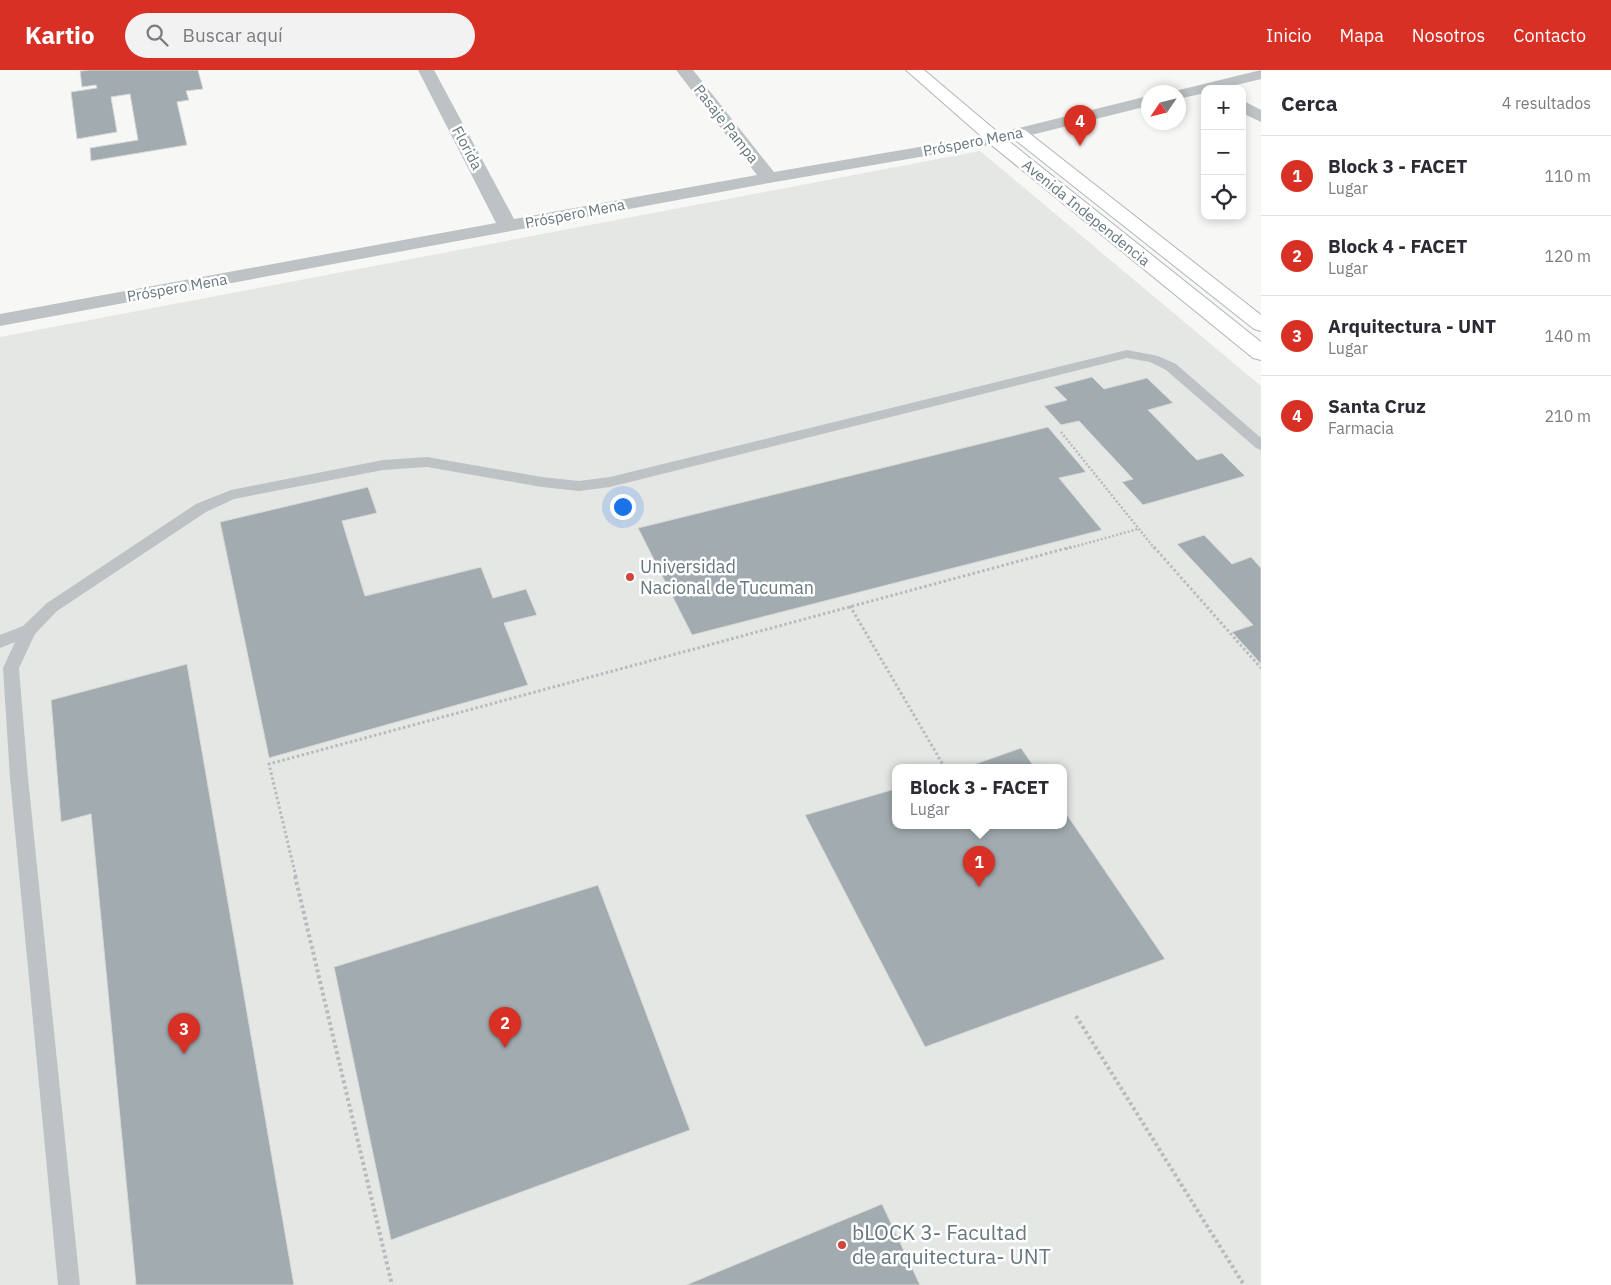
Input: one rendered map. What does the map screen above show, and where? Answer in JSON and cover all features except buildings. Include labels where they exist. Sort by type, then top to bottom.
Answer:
[{"type":"main road","name":"Avenida Independencia","points":[[914,70],[995,139],[1261,353]]},
{"type":"main road","points":[[941,70],[964,89]]},
{"type":"main road","name":"Avenida Independencia","points":[[1003,121],[1261,325]]},
{"type":"street","name":"Florida","points":[[426,70],[508,227]]},
{"type":"street","name":"Pasaje Pampa","points":[[684,70],[769,178]]},
{"type":"street","points":[[1221,85],[1261,74]]},
{"type":"street","points":[[1196,75],[1211,85]]},
{"type":"street","points":[[1186,92],[1201,90]]},
{"type":"street","name":"Próspero Mena","points":[[0,320],[769,178],[995,139],[1141,103]]},
{"type":"street","points":[[1246,108],[1261,117]]},
{"type":"lane","points":[[0,642],[28,630],[52,607],[201,508],[231,495],[383,465],[427,462],[542,482],[579,486],[610,482],[1127,354],[1153,359],[1171,367],[1261,445]]},
{"type":"lane","points":[[28,630],[11,668],[19,778],[70,1285]]},
{"type":"path","points":[[1061,432],[1138,528],[1261,668]]},
{"type":"path","points":[[392,1285],[269,764],[1138,528]]},
{"type":"path","points":[[850,606],[943,764]]},
{"type":"path","points":[[1076,1016],[1244,1285]]},
{"type":"shaded area","name":"Universidad Nacional de Tucuman","points":[[980,151],[1261,386],[1261,1285],[0,1285],[0,337]]},
{"type":"place","name":"Santa Cruz","points":[[1080,146]]},
{"type":"place","name":"Universidad Nacional de Tucuman","points":[[630,577]]},
{"type":"place","name":"Block 3 - FACET","points":[[979,887]]},
{"type":"place","name":"Block 4 - FACET","points":[[505,1048]]},
{"type":"place","name":"Arquitectura - UNT","points":[[184,1054]]},
{"type":"place","name":"bLOCK 3- Facultad de arquitectura- UNT","points":[[842,1245]]}]
